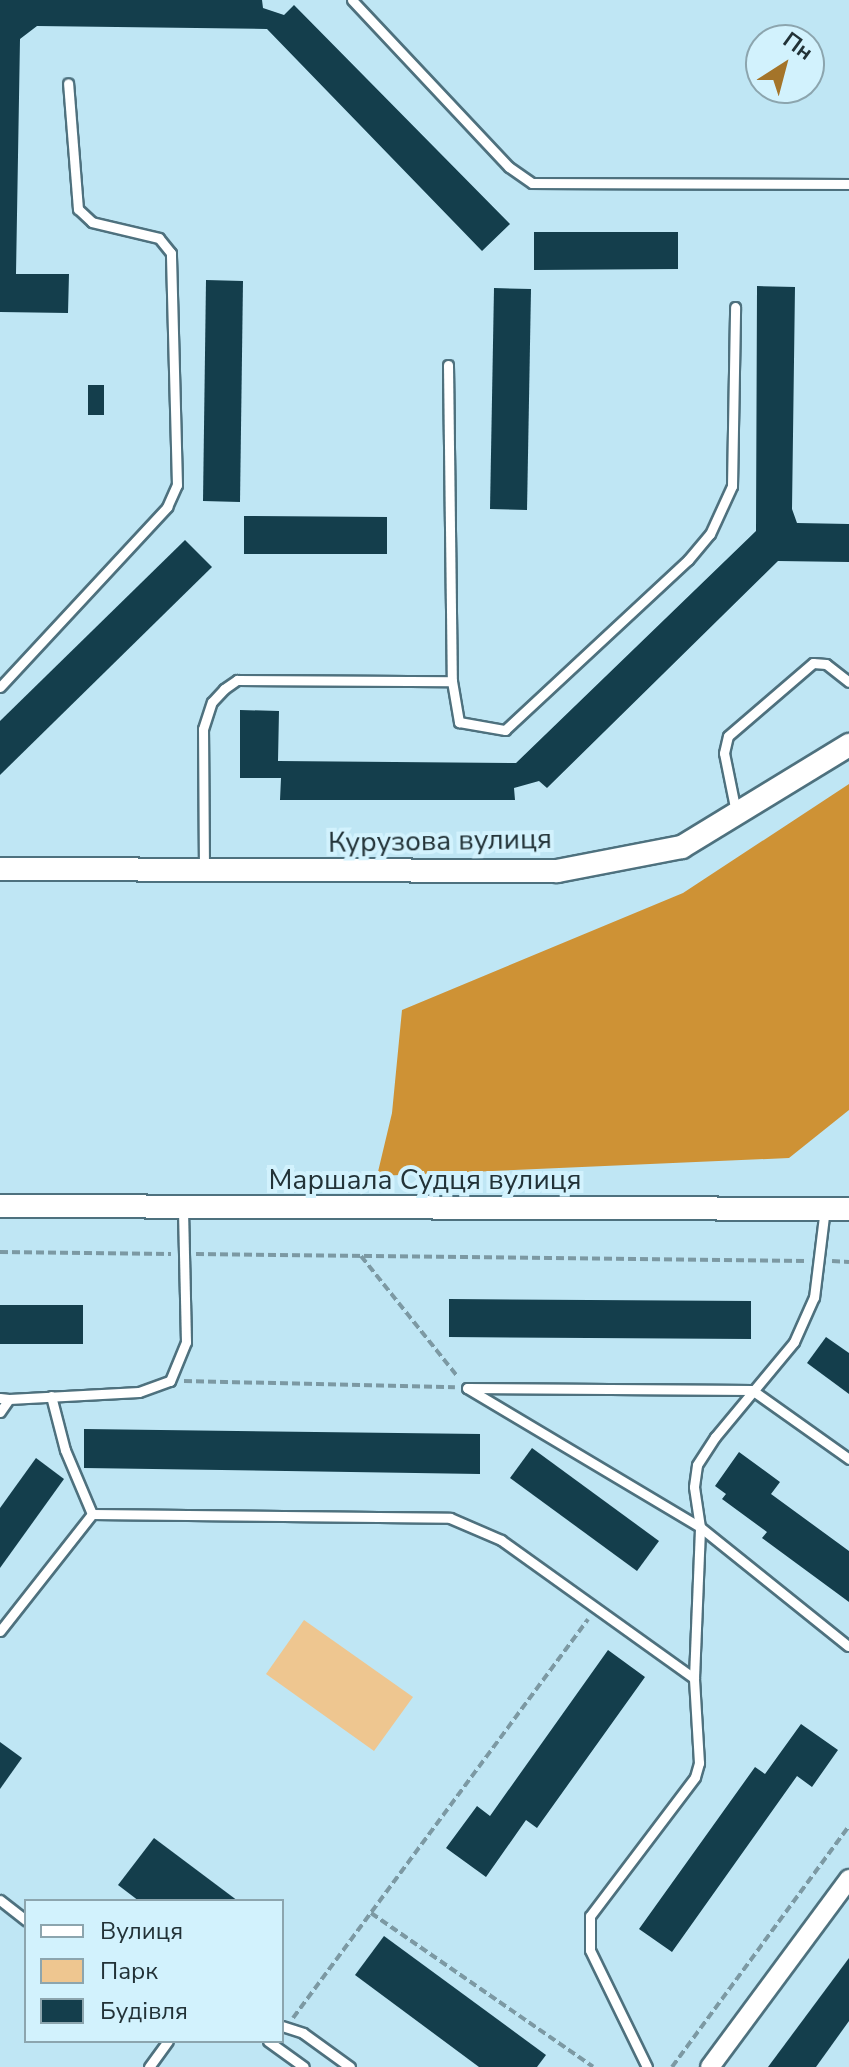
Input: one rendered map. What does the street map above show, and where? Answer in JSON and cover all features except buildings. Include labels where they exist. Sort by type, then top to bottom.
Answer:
[{"type":"street","name":"Курузова вулиця","points":[[0,869],[205,873],[557,871],[682,847],[849,745]]},
{"type":"street","name":"Маршала Судця вулиця","points":[[0,1206],[849,1209]]},
{"type":"street","points":[[710,2067],[849,1879]]},
{"type":"lane","points":[[352,0],[509,167],[532,183],[849,184]]},
{"type":"lane","points":[[0,687],[167,507],[177,485],[171,253],[159,238],[92,222],[78,209],[68,83]]},
{"type":"lane","points":[[448,365],[452,681],[459,722],[498,730],[512,726],[637,612],[710,534],[732,486],[735,307]]},
{"type":"lane","points":[[736,815],[724,753],[728,736],[813,663],[826,664],[849,682]]},
{"type":"lane","points":[[205,873],[203,729],[212,702],[224,689],[237,680],[452,681]]},
{"type":"lane","points":[[0,1412],[5,1398],[139,1392],[170,1381],[186,1342],[183,1208]]},
{"type":"lane","points":[[647,2067],[590,1950],[590,1916],[695,1777],[701,1749],[694,1678],[700,1527],[694,1487],[697,1465],[752,1390],[794,1342],[814,1297],[825,1208]]},
{"type":"lane","points":[[467,1388],[752,1390],[849,1459]]},
{"type":"lane","points":[[467,1388],[700,1527],[848,1646]]},
{"type":"lane","points":[[51,1396],[65,1450],[92,1514]]},
{"type":"lane","points":[[92,1514],[450,1518],[501,1540],[694,1678]]},
{"type":"lane","points":[[0,1631],[92,1514]]},
{"type":"lane","points":[[0,1900],[24,1918]]},
{"type":"lane","points":[[285,2026],[350,2067]]},
{"type":"lane","points":[[149,2067],[167,2043]]},
{"type":"lane","points":[[271,2043],[304,2067]]},
{"type":"path","points":[[0,1252],[849,1262]]},
{"type":"path","points":[[361,1256],[467,1388]]},
{"type":"path","points":[[170,1381],[467,1388]]},
{"type":"path","points":[[285,2026],[597,1608]]},
{"type":"path","points":[[672,2067],[849,1826]]},
{"type":"path","points":[[371,1913],[593,2067]]},
{"type":"green space","points":[[304,1620],[413,1697],[374,1751],[266,1674]]},
{"type":"shaded area","points":[[849,784],[849,1110],[789,1158],[377,1176],[392,1113],[402,1010],[683,893]]}]
